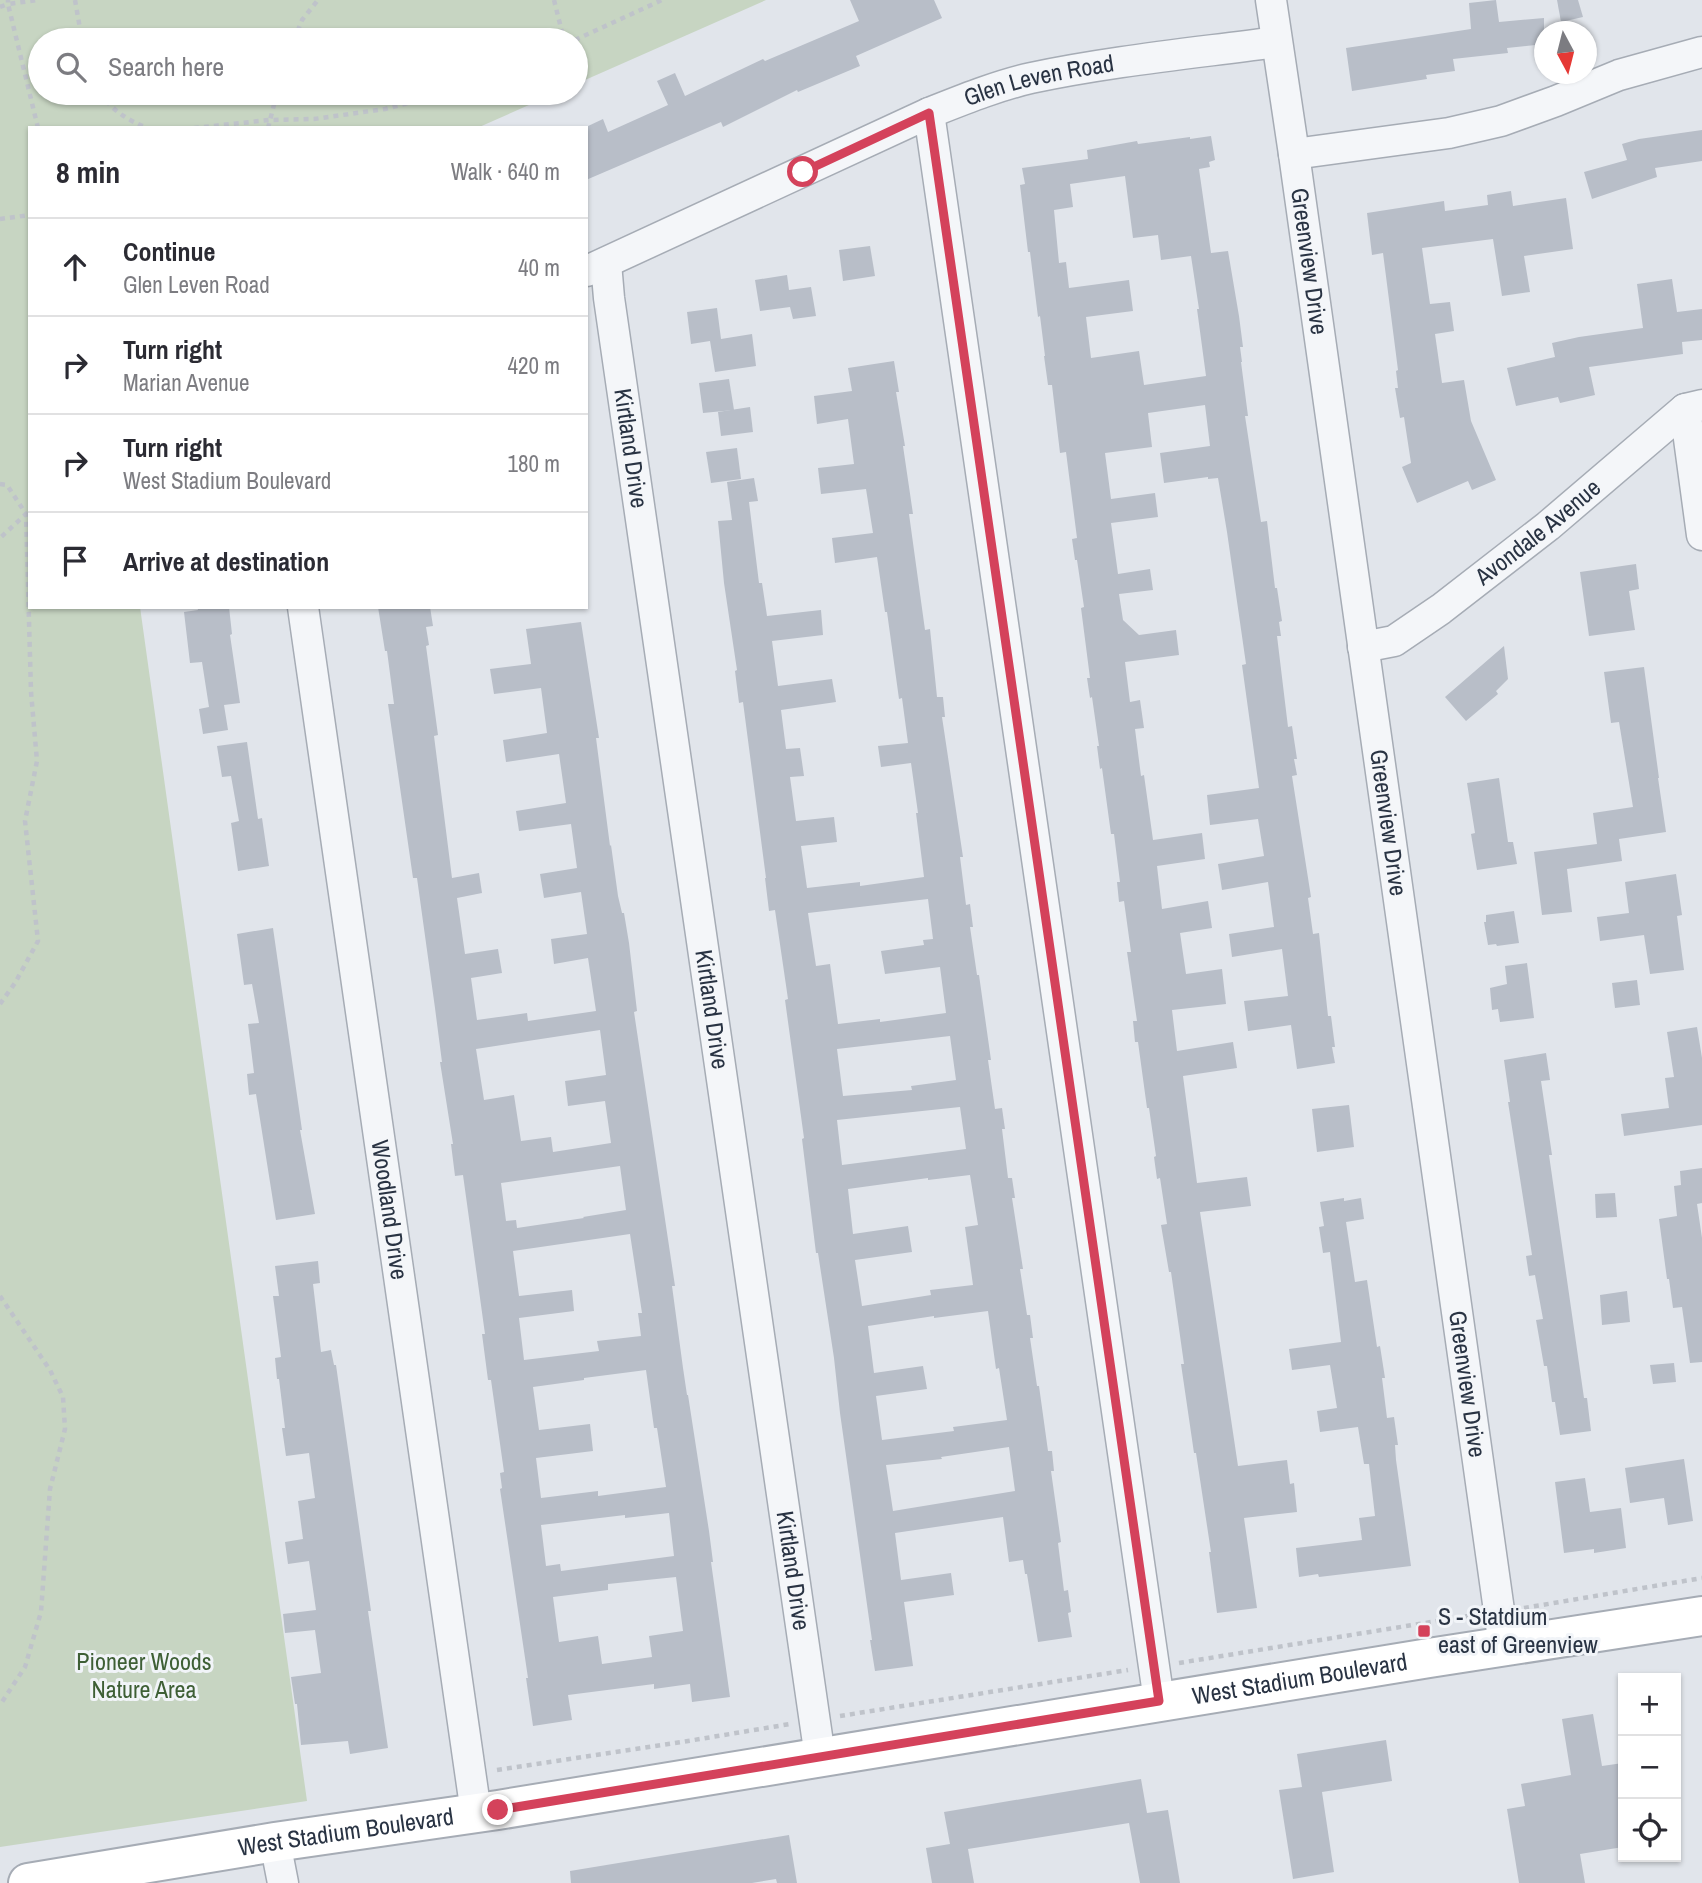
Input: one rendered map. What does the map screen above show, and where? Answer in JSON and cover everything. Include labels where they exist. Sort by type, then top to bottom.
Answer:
[{"type":"main road","name":"West Stadium Boulevard","points":[[29,1883],[820,1757],[1157,1684],[1501,1628],[1702,1616]]},
{"type":"street","name":"Greenview Drive","points":[[1271,0],[1501,1628]]},
{"type":"street","name":"Glen Leven Road","points":[[596,267],[929,113],[980,93],[1029,78],[1276,42]]},
{"type":"street","points":[[1294,154],[1449,133],[1501,121],[1619,75],[1702,52]]},
{"type":"street","points":[[929,113],[1157,1684]]},
{"type":"street","name":"Kirtland Drive","points":[[596,267],[613,326],[820,1757]]},
{"type":"street","points":[[1693,407],[1702,535]]},
{"type":"street","name":"Avondale Avenue","points":[[1363,647],[1394,641],[1441,609],[1548,526],[1693,407]]},
{"type":"street","name":"Woodland Drive","points":[[303,609],[476,1813]]},
{"type":"street","points":[[275,1842],[283,1883]]},
{"type":"path","points":[[0,7],[8,2],[38,0]]},
{"type":"path","points":[[75,0],[80,28]]},
{"type":"path","points":[[299,28],[318,0]]},
{"type":"path","points":[[554,0],[561,28]]},
{"type":"path","points":[[588,34],[662,0]]},
{"type":"path","points":[[8,2],[28,86]]},
{"type":"path","points":[[33,105],[38,126]]},
{"type":"path","points":[[110,105],[125,118],[143,126]]},
{"type":"path","points":[[268,126],[273,105]]},
{"type":"path","points":[[213,126],[269,120],[314,119],[400,105]]},
{"type":"path","points":[[0,219],[28,215]]},
{"type":"path","points":[[0,484],[7,485],[28,512],[0,538]]},
{"type":"path","points":[[0,1004],[38,941],[25,821],[37,761],[30,609]]},
{"type":"path","points":[[0,1296],[63,1397],[65,1429],[50,1489],[41,1612],[25,1667],[0,1705]]},
{"type":"path","points":[[496,1770],[815,1720],[1157,1684],[1501,1628],[1576,1600],[1702,1578]]},
{"type":"green space","name":"Pioneer Woods Nature Area","points":[[0,0],[766,0],[588,79],[588,28],[28,28],[28,105],[529,105],[482,126],[28,126],[28,609],[140,609],[307,1801],[0,1847]]},
{"type":"building","points":[[850,0],[934,0],[942,18],[856,56],[860,66],[798,92],[797,90],[723,127],[721,122],[588,179],[588,126],[603,119],[608,132],[668,105],[657,81],[675,73],[685,96],[763,59],[765,61],[859,21]]},
{"type":"building","points":[[1496,0],[1499,22],[1544,18],[1544,21],[1534,21],[1534,45],[1507,48],[1508,53],[1453,59],[1455,71],[1426,75],[1427,79],[1352,91],[1346,48],[1471,29],[1469,3]]},
{"type":"building","points":[[1557,0],[1578,0],[1583,17],[1561,21]]},
{"type":"building","points":[[1702,130],[1702,161],[1655,168],[1657,177],[1592,199],[1584,172],[1627,160],[1622,144]]},
{"type":"building","points":[[1211,136],[1215,160],[1209,162],[1210,167],[1199,169],[1211,253],[1228,251],[1239,316],[1243,347],[1240,347],[1241,362],[1248,416],[1245,416],[1261,522],[1267,521],[1282,621],[1279,622],[1281,636],[1277,636],[1288,727],[1292,726],[1297,759],[1294,759],[1297,775],[1292,776],[1311,897],[1308,898],[1313,934],[1319,933],[1328,1016],[1331,1016],[1335,1047],[1332,1047],[1335,1063],[1297,1069],[1291,1025],[1248,1031],[1244,1001],[1288,996],[1282,949],[1232,957],[1229,934],[1274,927],[1268,882],[1222,890],[1218,864],[1264,856],[1258,819],[1210,825],[1207,795],[1259,788],[1242,665],[1246,664],[1227,532],[1218,478],[1164,483],[1160,453],[1210,446],[1205,405],[1148,413],[1152,447],[1105,453],[1111,499],[1155,493],[1158,517],[1111,523],[1118,574],[1150,569],[1153,590],[1119,594],[1123,620],[1139,635],[1176,630],[1179,655],[1125,662],[1130,702],[1140,700],[1144,728],[1135,729],[1153,840],[1202,833],[1205,859],[1157,866],[1162,909],[1208,901],[1212,928],[1180,933],[1186,974],[1222,969],[1226,1004],[1172,1010],[1177,1051],[1233,1042],[1237,1068],[1183,1076],[1197,1183],[1247,1177],[1251,1206],[1200,1212],[1238,1466],[1287,1460],[1290,1484],[1294,1483],[1297,1512],[1244,1518],[1257,1608],[1217,1613],[1211,1552],[1181,1364],[1184,1364],[1171,1272],[1161,1225],[1167,1224],[1160,1178],[1157,1179],[1156,1156],[1138,1042],[1135,1042],[1133,1021],[1137,1021],[1127,952],[1131,952],[1124,901],[1119,902],[1117,882],[1120,882],[1114,834],[1111,834],[1087,678],[1090,678],[1081,608],[1084,607],[1072,539],[1077,538],[1066,452],[1060,453],[1052,385],[1048,385],[1020,185],[1025,184],[1022,168],[1088,159],[1087,150],[1137,141],[1138,144]],"holes":[[[1125,176],[1133,238],[1158,235],[1161,260],[1191,256],[1206,376],[1144,385],[1139,351],[1091,358],[1086,317],[1133,311],[1129,280],[1069,288],[1066,262],[1059,263],[1054,210],[1073,207],[1070,184]]]},
{"type":"building","points":[[1511,191],[1513,206],[1566,198],[1573,249],[1524,256],[1530,292],[1502,296],[1493,239],[1422,248],[1430,304],[1450,302],[1454,331],[1435,334],[1442,383],[1464,380],[1471,421],[1496,480],[1472,490],[1468,481],[1417,503],[1402,467],[1411,463],[1404,417],[1400,418],[1395,388],[1398,388],[1398,370],[1383,253],[1372,255],[1367,213],[1444,201],[1445,211],[1488,205],[1487,195]]},
{"type":"building","points":[[870,246],[875,276],[843,281],[839,250]]},
{"type":"building","points":[[787,275],[789,290],[811,287],[816,316],[793,319],[790,307],[760,311],[755,280]]},
{"type":"building","points":[[1672,279],[1677,312],[1702,309],[1702,340],[1682,342],[1683,354],[1589,367],[1595,395],[1560,403],[1558,397],[1516,406],[1507,368],[1555,357],[1552,343],[1643,328],[1637,284]]},
{"type":"building","points":[[717,308],[721,339],[752,334],[756,366],[715,372],[710,341],[691,344],[687,312]]},
{"type":"building","points":[[894,361],[913,514],[909,514],[925,630],[930,629],[937,697],[943,697],[945,717],[942,717],[963,857],[960,857],[966,905],[970,904],[973,927],[970,927],[991,1060],[988,1060],[995,1109],[1002,1108],[1008,1178],[1012,1178],[1015,1198],[1012,1198],[1023,1269],[1020,1269],[1027,1315],[1030,1315],[1033,1338],[1030,1338],[1037,1386],[1048,1451],[1052,1451],[1054,1471],[1051,1471],[1061,1542],[1058,1543],[1064,1591],[1068,1590],[1072,1637],[1038,1642],[1027,1574],[1023,1560],[1009,1562],[1003,1517],[895,1533],[901,1580],[951,1573],[954,1595],[904,1602],[913,1666],[875,1671],[834,1358],[816,1253],[785,1000],[788,999],[775,910],[769,911],[743,702],[739,703],[718,521],[732,520],[727,482],[754,478],[758,501],[749,502],[759,583],[762,583],[767,616],[821,610],[823,635],[772,641],[778,686],[832,679],[836,702],[781,710],[786,749],[800,748],[804,776],[790,777],[796,821],[834,817],[837,842],[801,846],[807,888],[860,882],[860,886],[924,877],[911,763],[881,767],[878,746],[908,743],[877,557],[835,563],[832,538],[873,533],[866,489],[821,494],[818,468],[854,464],[848,419],[817,424],[814,396],[852,391],[848,368]],"holes":[[[928,899],[933,939],[923,940],[924,945],[881,951],[885,974],[940,967],[946,1013],[880,1022],[880,1019],[838,1024],[830,964],[816,966],[808,913]],[[950,1036],[956,1080],[911,1086],[912,1090],[843,1096],[837,1049]],[[960,1107],[966,1149],[842,1165],[837,1120]],[[970,1175],[978,1225],[965,1227],[973,1285],[930,1290],[931,1295],[862,1306],[855,1260],[912,1252],[908,1226],[853,1234],[848,1189]],[[988,1311],[1007,1420],[953,1427],[954,1431],[882,1440],[876,1396],[927,1389],[923,1366],[874,1373],[868,1326]],[[1009,1447],[1015,1491],[893,1511],[886,1465],[942,1459],[941,1457]]]},
{"type":"building","points":[[729,379],[734,410],[703,413],[699,383]]},
{"type":"building","points":[[750,407],[753,432],[721,436],[718,412]]},
{"type":"building","points":[[737,448],[741,479],[711,483],[706,452]]},
{"type":"building","points":[[1636,564],[1639,589],[1629,591],[1635,630],[1589,636],[1580,572]]},
{"type":"building","points":[[229,609],[230,635],[240,703],[224,705],[228,730],[203,734],[199,709],[209,707],[202,662],[190,663],[184,612]]},
{"type":"building","points":[[378,609],[430,609],[433,626],[426,627],[429,645],[426,646],[452,878],[479,873],[482,893],[457,898],[465,954],[498,949],[502,973],[471,978],[477,1020],[527,1013],[528,1021],[596,1011],[588,958],[554,964],[551,939],[587,934],[581,892],[544,898],[540,874],[577,868],[571,824],[519,831],[516,811],[566,803],[559,754],[506,762],[503,740],[547,733],[541,688],[494,694],[490,669],[531,664],[526,629],[581,622],[599,738],[596,738],[610,846],[629,943],[637,1011],[634,1012],[675,1286],[672,1286],[709,1531],[730,1697],[692,1702],[690,1684],[654,1689],[654,1684],[568,1695],[572,1720],[533,1726],[500,1489],[500,1473],[504,1472],[491,1380],[488,1380],[482,1334],[485,1334],[463,1175],[455,1176],[417,878],[413,878],[388,704],[394,704]],"holes":[[[600,1030],[606,1075],[565,1081],[568,1106],[605,1101],[611,1143],[553,1152],[551,1137],[521,1141],[514,1095],[484,1100],[476,1049]],[[620,1166],[626,1210],[517,1228],[516,1220],[506,1221],[501,1183]],[[630,1234],[642,1313],[638,1313],[641,1336],[597,1341],[599,1351],[524,1360],[519,1318],[574,1311],[572,1290],[519,1296],[513,1251]],[[646,1370],[666,1487],[598,1496],[598,1491],[541,1498],[536,1458],[593,1451],[590,1424],[539,1430],[533,1387]],[[669,1513],[674,1556],[561,1571],[560,1564],[546,1566],[541,1525],[625,1515],[625,1518]],[[676,1577],[683,1631],[649,1636],[652,1657],[602,1664],[598,1636],[559,1642],[553,1597],[608,1590],[608,1584]]]},
{"type":"building","points":[[1504,646],[1508,679],[1496,691],[1498,694],[1466,721],[1445,697]]},
{"type":"building","points":[[1644,667],[1666,832],[1619,839],[1622,861],[1567,869],[1572,912],[1542,915],[1534,852],[1597,844],[1593,813],[1633,807],[1619,722],[1611,723],[1604,672]]},
{"type":"building","points":[[247,742],[258,819],[262,818],[269,866],[238,871],[231,823],[239,821],[231,776],[222,777],[217,746]]},
{"type":"building","points":[[1499,778],[1508,842],[1513,842],[1517,864],[1477,870],[1471,834],[1475,833],[1467,783]]},
{"type":"building","points":[[1676,874],[1682,915],[1677,916],[1684,970],[1650,974],[1644,935],[1600,941],[1597,917],[1629,913],[1625,882]]},
{"type":"building","points":[[1514,911],[1519,943],[1488,945],[1484,922],[1486,915]]},
{"type":"building","points":[[273,928],[300,1130],[315,1214],[276,1220],[256,1094],[249,1095],[247,1074],[254,1073],[248,1024],[259,1023],[252,984],[244,985],[237,934]]},
{"type":"building","points":[[1527,963],[1534,1018],[1500,1022],[1498,1009],[1492,1010],[1490,988],[1507,984],[1505,966]]},
{"type":"building","points":[[1637,980],[1640,1005],[1615,1008],[1612,983]]},
{"type":"building","points":[[1697,1027],[1702,1058],[1702,1125],[1624,1136],[1621,1114],[1669,1108],[1665,1078],[1674,1077],[1667,1032]]},
{"type":"building","points":[[1546,1053],[1550,1080],[1541,1081],[1552,1155],[1549,1155],[1591,1431],[1560,1435],[1536,1320],[1543,1319],[1535,1275],[1529,1276],[1526,1256],[1532,1255],[1504,1060]]},
{"type":"building","points":[[1349,1105],[1354,1147],[1317,1152],[1312,1109]]},
{"type":"building","points":[[1702,1168],[1702,1203],[1697,1204],[1702,1238],[1702,1362],[1690,1363],[1682,1307],[1673,1308],[1659,1219],[1677,1216],[1674,1186],[1681,1185],[1680,1171]]},
{"type":"building","points":[[1615,1193],[1617,1217],[1596,1218],[1595,1194]]},
{"type":"building","points":[[1344,1198],[1344,1201],[1361,1198],[1364,1219],[1346,1222],[1355,1282],[1367,1280],[1377,1347],[1380,1346],[1385,1378],[1382,1378],[1387,1418],[1394,1417],[1398,1445],[1395,1445],[1396,1460],[1411,1566],[1299,1577],[1296,1548],[1362,1540],[1359,1518],[1375,1516],[1369,1464],[1364,1464],[1358,1427],[1320,1432],[1317,1411],[1337,1408],[1330,1365],[1292,1370],[1289,1349],[1341,1342],[1330,1252],[1323,1253],[1319,1227],[1324,1226],[1320,1202]]},
{"type":"building","points":[[318,1261],[320,1283],[313,1284],[321,1352],[331,1350],[336,1365],[388,1748],[350,1754],[348,1741],[301,1745],[291,1677],[321,1673],[315,1630],[285,1633],[283,1614],[316,1610],[309,1561],[288,1564],[285,1542],[303,1539],[298,1501],[315,1498],[309,1453],[286,1456],[282,1428],[285,1428],[275,1358],[281,1357],[273,1296],[279,1296],[275,1266]]},
{"type":"building","points":[[1627,1291],[1630,1322],[1602,1325],[1600,1295]]},
{"type":"building","points":[[1674,1363],[1676,1382],[1653,1384],[1650,1365]]},
{"type":"building","points":[[1684,1459],[1693,1521],[1668,1525],[1664,1498],[1630,1503],[1625,1468]]},
{"type":"building","points":[[1585,1478],[1590,1512],[1621,1508],[1626,1548],[1594,1553],[1594,1549],[1564,1553],[1555,1482]]},
{"type":"building","points":[[1593,1714],[1602,1766],[1618,1764],[1618,1848],[1580,1854],[1585,1883],[1519,1883],[1507,1809],[1525,1806],[1521,1784],[1571,1775],[1562,1719]]},
{"type":"building","points":[[1386,1740],[1392,1781],[1322,1792],[1334,1872],[1293,1879],[1279,1790],[1302,1787],[1297,1754]]},
{"type":"building","points":[[1141,1779],[1147,1813],[1168,1810],[1180,1883],[1140,1883],[1129,1823],[968,1849],[974,1883],[932,1883],[926,1848],[950,1844],[944,1812]]},
{"type":"building","points":[[789,1835],[797,1883],[777,1883],[776,1879],[752,1883],[571,1883],[570,1871]]},
{"type":"place","name":"S - Statdium east of Greenview","points":[[1424,1631]]},
{"type":"route","points":[[498,1810],[1159,1701],[929,113],[803,172]]}]
